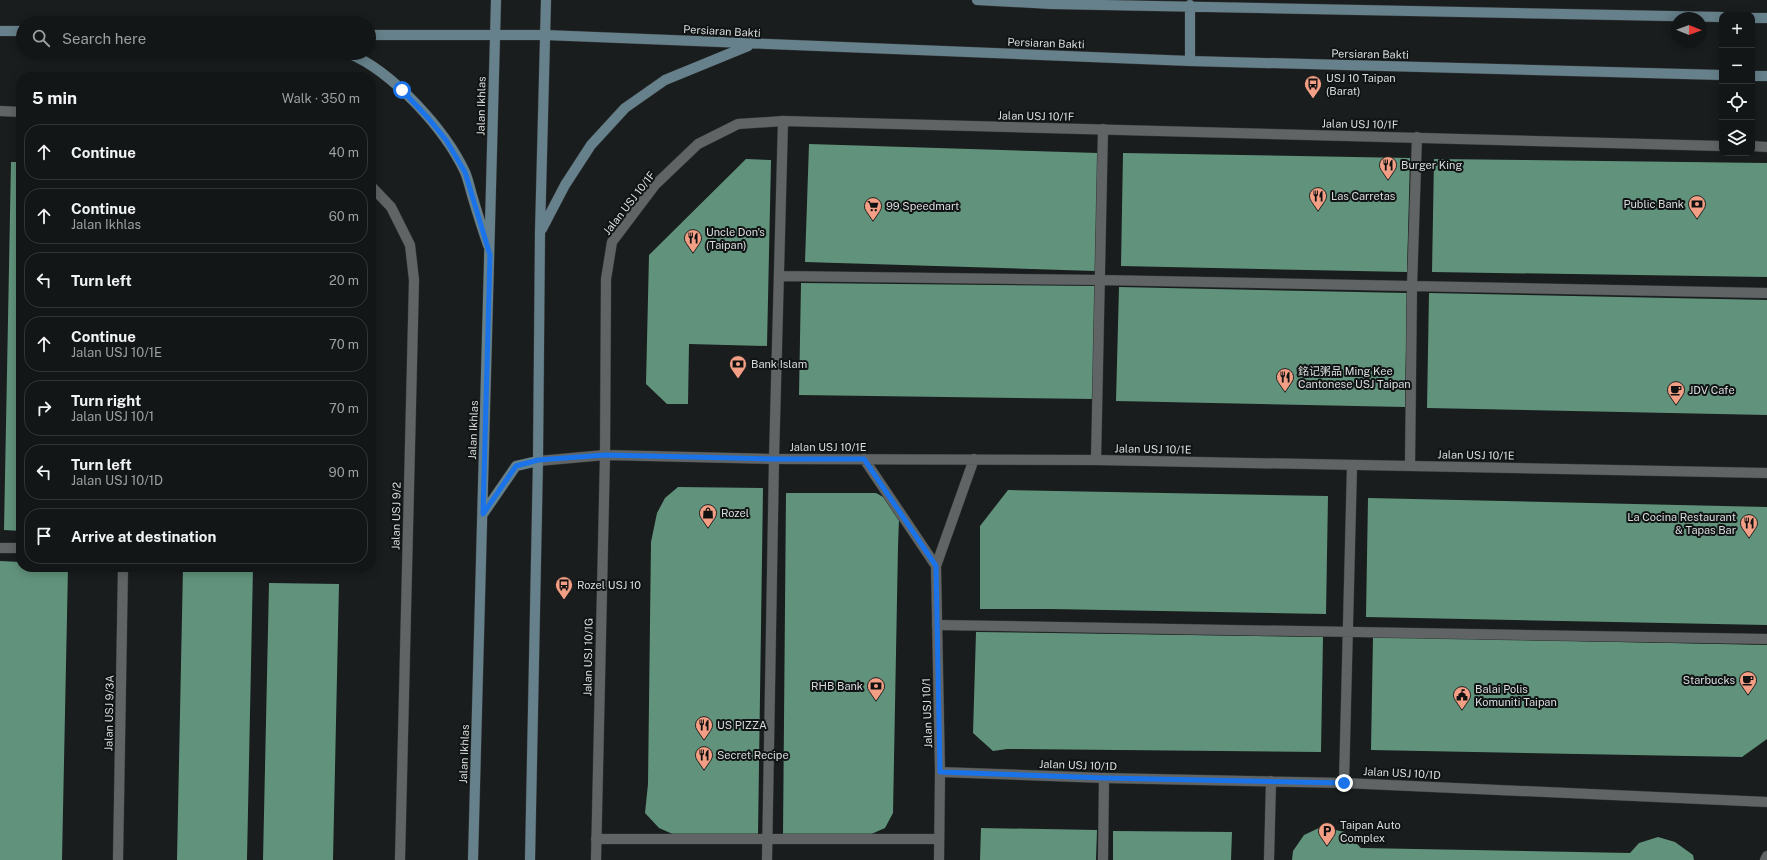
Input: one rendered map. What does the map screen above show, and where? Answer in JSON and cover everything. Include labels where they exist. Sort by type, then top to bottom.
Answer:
[{"type":"street","name":"Jalan Ikhlas","points":[[473,860],[496,0]]},
{"type":"street","points":[[530,860],[538,460],[540,232],[546,0]]},
{"type":"street","points":[[977,0],[1719,17]]},
{"type":"street","points":[[1190,5],[1190,61]]},
{"type":"street","points":[[1755,18],[1767,18]]},
{"type":"street","points":[[0,31],[16,31]]},
{"type":"street","name":"Persiaran Bakti","points":[[376,35],[545,35],[1190,61],[1719,75]]},
{"type":"street","points":[[540,232],[564,185],[591,145],[625,108],[665,80],[752,44]]},
{"type":"street","points":[[360,60],[381,72],[402,90],[446,140],[465,172],[490,255]]},
{"type":"street","points":[[1755,76],[1767,76]]},
{"type":"street","points":[[0,111],[16,112]]},
{"type":"street","points":[[767,860],[774,459],[783,121]]},
{"type":"street","name":"Jalan USJ 10/1F","points":[[605,455],[606,279],[612,242],[655,185],[698,144],[738,124],[783,121],[1719,146]]},
{"type":"street","points":[[1096,460],[1103,129]]},
{"type":"street","points":[[1410,465],[1412,286],[1416,137]]},
{"type":"street","points":[[1755,146],[1767,147]]},
{"type":"street","name":"Jalan USJ 9/2","points":[[376,191],[391,207],[410,245],[414,280],[400,860]]},
{"type":"street","points":[[779,276],[1100,280],[1767,293]]},
{"type":"street","name":"Jalan USJ 10/1E","points":[[538,460],[605,455],[774,459],[1096,460],[1352,466],[1410,465],[1767,474]]},
{"type":"street","name":"Jalan USJ 10/1G","points":[[596,860],[605,455]]},
{"type":"street","points":[[864,459],[936,566]]},
{"type":"street","name":"Jalan USJ 10/1","points":[[939,860],[940,772],[936,566],[974,459]]},
{"type":"street","points":[[483,514],[516,466],[538,460]]},
{"type":"street","points":[[1344,783],[1352,466]]},
{"type":"street","points":[[0,548],[16,548]]},
{"type":"street","name":"Jalan USJ 9/3A","points":[[118,860],[123,572]]},
{"type":"street","points":[[936,626],[1767,639]]},
{"type":"street","name":"Jalan USJ 10/1D","points":[[940,772],[1104,778],[1344,783],[1767,802]]},
{"type":"street","points":[[1103,860],[1104,778]]},
{"type":"street","points":[[1269,860],[1271,781]]},
{"type":"street","points":[[596,839],[939,839]]},
{"type":"street","points":[[1765,860],[1767,856]]},
{"type":"building","points":[[809,144],[1098,153],[1095,271],[805,262]]},
{"type":"building","points":[[1123,153],[1410,158],[1407,272],[1121,266]]},
{"type":"building","points":[[746,159],[771,160],[767,346],[689,344],[688,404],[667,404],[646,384],[649,255]]},
{"type":"building","points":[[1434,159],[1767,163],[1767,277],[1432,272]]},
{"type":"building","points":[[11,162],[16,162],[16,531],[4,530]]},
{"type":"building","points":[[801,283],[1095,286],[1094,399],[799,395]]},
{"type":"building","points":[[1119,287],[1407,293],[1405,407],[1116,401]]},
{"type":"building","points":[[1429,293],[1767,300],[1767,415],[1427,408]]},
{"type":"building","points":[[678,487],[763,488],[758,834],[677,836],[659,828],[645,813],[648,784],[651,542],[657,513],[665,498]]},
{"type":"building","points":[[1008,490],[1328,496],[1326,614],[980,609],[980,526]]},
{"type":"building","points":[[786,493],[876,493],[894,503],[899,520],[893,813],[885,828],[869,835],[783,836]]},
{"type":"building","points":[[1368,498],[1767,507],[1767,625],[1366,617]]},
{"type":"building","points":[[0,561],[16,562],[16,572],[68,572],[62,860],[0,860]]},
{"type":"building","points":[[183,572],[253,572],[247,860],[177,860]]},
{"type":"building","points":[[269,583],[339,584],[333,860],[263,860]]},
{"type":"building","points":[[976,632],[1323,637],[1321,752],[1007,749],[993,751],[973,733]]},
{"type":"building","points":[[1373,637],[1767,645],[1767,739],[1742,757],[1371,750]]},
{"type":"building","name":"Taipan Auto Complex","points":[[1321,827],[1345,832],[1361,848],[1630,853],[1639,843],[1658,837],[1675,842],[1693,855],[1694,860],[1292,860],[1293,851],[1304,835]]},
{"type":"building","points":[[981,828],[1097,830],[1096,860],[980,860]]},
{"type":"building","points":[[1113,831],[1232,832],[1231,860],[1113,860]]},
{"type":"place","name":"USJ 10 Taipan (Barat)","points":[[1313,99]]},
{"type":"place","name":"Burger King","points":[[1388,180]]},
{"type":"place","name":"Las Carretas","points":[[1318,211]]},
{"type":"place","name":"Public Bank","points":[[1697,219]]},
{"type":"place","name":"99 Speedmart","points":[[873,221]]},
{"type":"place","name":"Uncle Don's (Taipan)","points":[[693,253]]},
{"type":"place","name":"Bank Islam","points":[[738,379]]},
{"type":"place","name":"銘记粥品 Ming Kee Cantonese USJ Taipan","points":[[1285,392]]},
{"type":"place","name":"JDV Cafe","points":[[1676,405]]},
{"type":"place","name":"Rozel","points":[[708,528]]},
{"type":"place","name":"La Cocina Restaurant & Tapas Bar","points":[[1749,538]]},
{"type":"place","name":"Rozel USJ 10","points":[[564,600]]},
{"type":"place","name":"Starbucks","points":[[1748,695]]},
{"type":"place","name":"RHB Bank","points":[[876,701]]},
{"type":"place","name":"Balai Polis Komuniti Taipan","points":[[1462,710]]},
{"type":"place","name":"US PIZZA","points":[[704,740]]},
{"type":"place","name":"Secret Recipe","points":[[704,770]]},
{"type":"place","name":"Taipan Auto Complex","points":[[1327,846]]},
{"type":"route","points":[[402,90],[446,140],[465,172],[490,255],[483,514],[516,466],[538,460],[605,455],[774,459],[864,459],[936,566],[940,772],[1104,778],[1344,783]]}]
